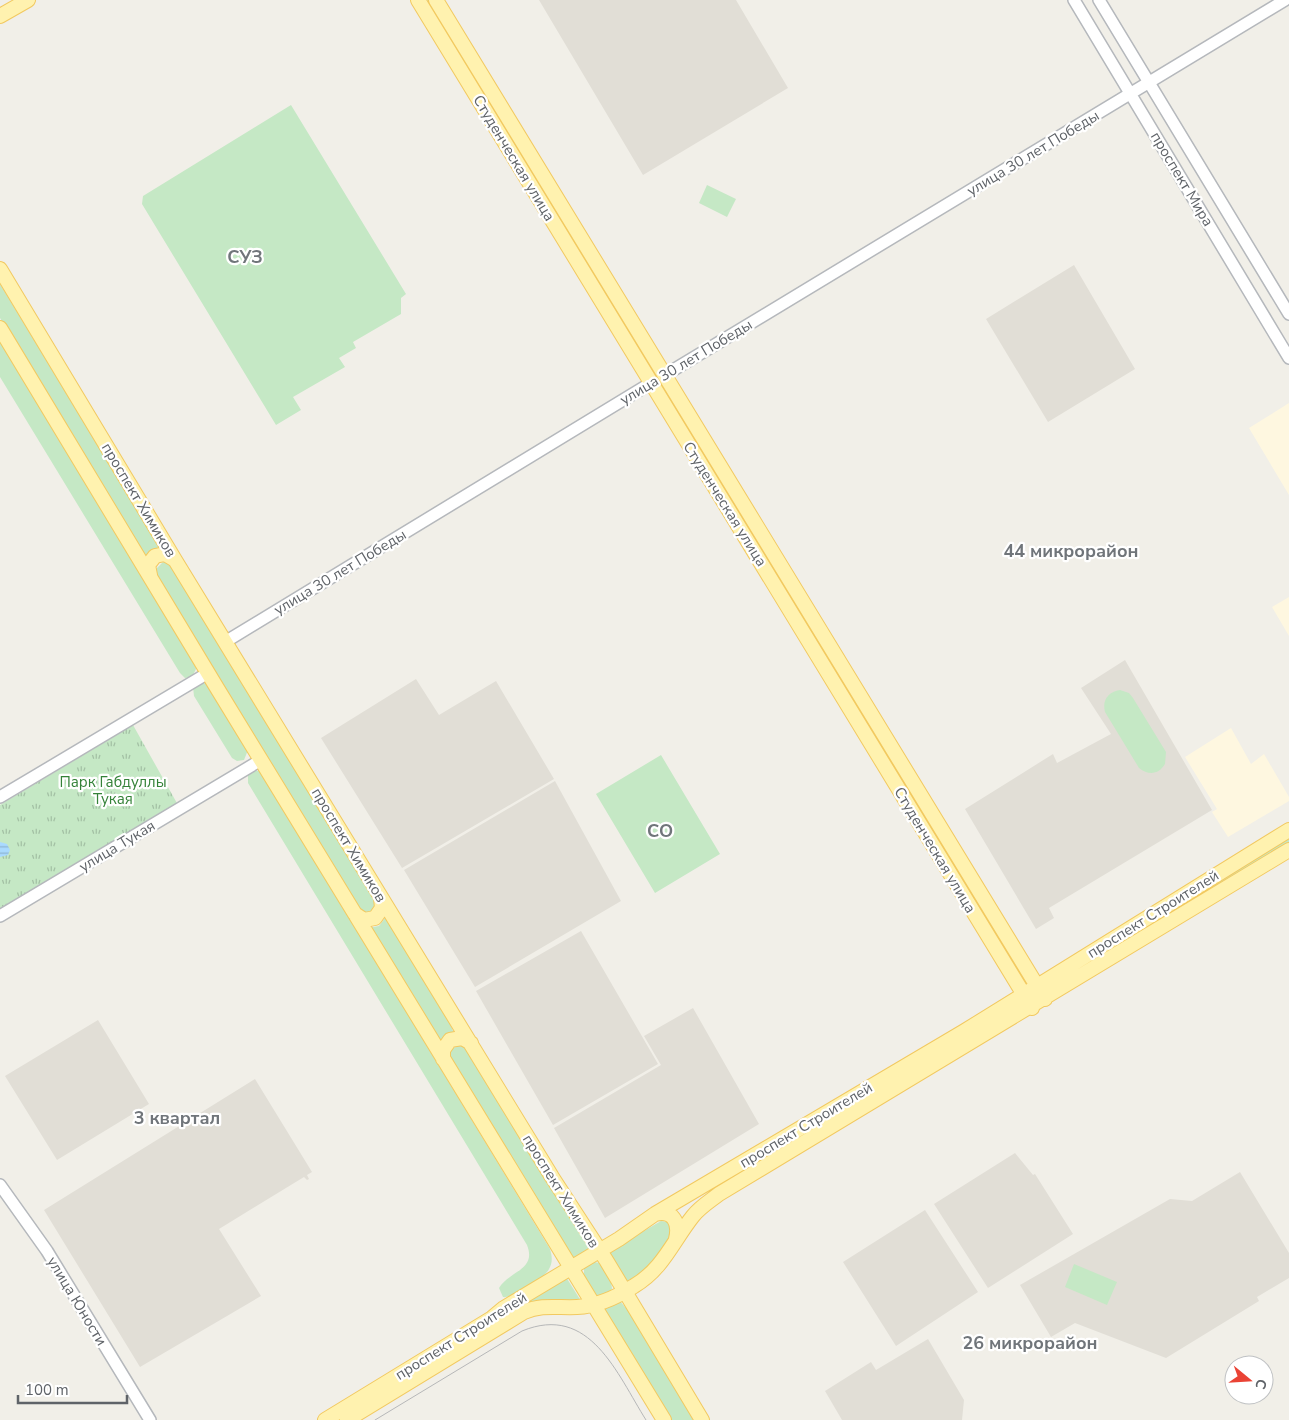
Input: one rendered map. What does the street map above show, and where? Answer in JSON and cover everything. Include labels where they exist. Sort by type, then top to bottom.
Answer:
[{"type":"main road","points":[[0,16],[28,0]]},
{"type":"main road","name":"Студенческая улица","points":[[418,0],[529,169],[606,281],[665,375],[839,677]]},
{"type":"main road","name":"Студенческая улица","points":[[436,0],[595,290],[651,382],[1045,999]]},
{"type":"main road","name":"проспект Химиков","points":[[0,269],[225,642],[702,1420]]},
{"type":"main road","points":[[595,290],[601,293],[604,291],[606,281]]},
{"type":"main road","name":"проспект Химиков","points":[[0,328],[443,1060],[664,1420]]},
{"type":"main road","name":"улица 30 лет Победы","points":[[651,382],[665,375]]},
{"type":"main road","points":[[150,576],[148,565],[154,556],[166,554],[175,560]]},
{"type":"main road","name":"Студенческая улица","points":[[847,689],[1032,1008]]},
{"type":"main road","name":"проспект Строителей","points":[[325,1420],[655,1214],[1023,995],[1289,830]]},
{"type":"main road","name":"проспект Строителей","points":[[347,1420],[524,1312],[539,1306],[574,1307],[594,1304],[624,1292],[650,1276],[665,1260],[693,1216],[702,1206],[749,1176],[1032,1008],[1289,850]]},
{"type":"main road","points":[[354,913],[364,920],[375,918],[382,908],[381,897]]},
{"type":"main road","points":[[443,1060],[443,1050],[450,1040],[462,1038],[471,1043]]},
{"type":"main road","points":[[692,1192],[693,1206],[702,1206]]},
{"type":"main road","points":[[655,1214],[667,1213],[676,1221],[678,1232],[675,1244]]},
{"type":"main road","points":[[637,1314],[636,1307],[639,1295],[650,1276]]},
{"type":"street","name":"проспект Мира","points":[[1074,0],[1289,358]]},
{"type":"street","name":"проспект Мира","points":[[1099,0],[1289,314]]},
{"type":"street","name":"улица 30 лет Победы","points":[[665,375],[1285,0]]},
{"type":"street","name":"улица 30 лет Победы","points":[[225,642],[651,382]]},
{"type":"street","points":[[0,798],[208,673]]},
{"type":"street","name":"улица Тукая","points":[[0,916],[261,760]]},
{"type":"street","name":"улица Юности","points":[[0,1184],[23,1213],[150,1420]]},
{"type":"shaded area","points":[[539,0],[736,0],[788,88],[643,175]]},
{"type":"shaded area","points":[[1074,265],[1135,369],[1048,422],[986,319]]},
{"type":"shaded area","points":[[1289,403],[1289,495],[1249,428]]},
{"type":"shaded area","points":[[1289,597],[1289,636],[1272,607]]},
{"type":"shaded area","points":[[1125,660],[1212,810],[1049,908],[1054,918],[1036,929],[965,809],[1053,754],[1057,763],[1111,734],[1081,688]]},
{"type":"shaded area","points":[[416,679],[439,715],[496,681],[554,779],[402,868],[321,738]]},
{"type":"shaded area","points":[[1231,728],[1251,764],[1264,754],[1289,797],[1289,801],[1228,837],[1212,812],[1217,809],[1185,757]]},
{"type":"shaded area","points":[[555,781],[621,901],[475,987],[404,870]]},
{"type":"shaded area","points":[[581,931],[658,1064],[553,1125],[476,991]]},
{"type":"shaded area","points":[[693,1008],[759,1124],[605,1218],[554,1128],[661,1065],[644,1036]]},
{"type":"shaded area","points":[[98,1020],[149,1104],[57,1160],[5,1076]]},
{"type":"shaded area","points":[[255,1079],[312,1172],[307,1175],[309,1179],[307,1180],[304,1177],[219,1229],[261,1296],[140,1367],[44,1210]]},
{"type":"shaded area","points":[[1015,1153],[1033,1175],[1035,1174],[1073,1234],[988,1288],[934,1204]]},
{"type":"shaded area","points":[[1240,1172],[1289,1253],[1289,1278],[1257,1297],[1259,1301],[1166,1358],[1075,1323],[1051,1337],[1020,1285],[1170,1199],[1192,1201]]},
{"type":"shaded area","points":[[925,1210],[978,1292],[896,1346],[843,1262]]},
{"type":"shaded area","points":[[928,1339],[964,1400],[962,1420],[842,1420],[825,1391],[871,1362],[876,1370]]},
{"type":"green space","points":[[423,0],[429,0],[527,160],[522,163]]},
{"type":"green space","points":[[291,105],[406,294],[401,298],[401,314],[353,342],[356,348],[339,358],[345,367],[293,397],[301,410],[276,425],[142,204],[143,196]]},
{"type":"green space","points":[[531,166],[604,285],[598,289],[527,168]]},
{"type":"green space","points":[[707,185],[736,199],[727,217],[699,203]]},
{"type":"green space","points":[[0,284],[160,548],[151,550],[145,557],[0,318]]},
{"type":"green space","points":[[608,293],[653,369],[652,371],[650,371],[604,296]]},
{"type":"green space","points":[[0,340],[197,667],[192,677],[185,678],[180,673],[0,377]]},
{"type":"green space","points":[[665,385],[840,672],[835,675],[660,388]]},
{"type":"green space","points":[[163,562],[170,564],[377,901],[376,912],[363,914],[156,577],[155,570]]},
{"type":"green space","points":[[200,682],[207,684],[248,750],[244,760],[237,761],[232,758],[194,696],[193,687]]},
{"type":"green space","points":[[1120,690],[1129,693],[1133,698],[1166,752],[1165,764],[1157,772],[1150,773],[1139,768],[1105,712],[1104,704],[1107,697]]},
{"type":"green space","points":[[852,691],[1023,977],[1020,978],[848,694]]},
{"type":"green space","name":"Парк Габдуллы Тукая","points":[[133,725],[178,805],[0,909],[0,805]]},
{"type":"green space","points":[[661,755],[720,854],[655,893],[596,794]]},
{"type":"green space","points":[[253,771],[259,771],[262,774],[550,1249],[552,1259],[546,1273],[513,1295],[503,1297],[499,1288],[503,1282],[525,1265],[529,1253],[527,1245],[248,783],[248,775]]},
{"type":"green space","points":[[1289,837],[1289,843],[1053,986],[1050,981]]},
{"type":"green space","points":[[385,918],[442,1007],[454,1033],[447,1034],[440,1042],[368,928],[379,926]]},
{"type":"green space","points":[[461,1045],[467,1050],[512,1125],[591,1248],[572,1259],[451,1059],[451,1049]]},
{"type":"green space","points":[[661,1221],[668,1222],[673,1232],[660,1257],[627,1285],[608,1252]]},
{"type":"green space","points":[[594,1262],[600,1263],[611,1280],[612,1289],[603,1296],[595,1295],[584,1277],[584,1268]]},
{"type":"green space","points":[[1074,1264],[1117,1282],[1107,1305],[1065,1287]]},
{"type":"green space","points":[[566,1277],[581,1301],[538,1302],[338,1420]]},
{"type":"green space","points":[[619,1300],[631,1314],[694,1420],[671,1420],[604,1309]]},
{"type":"water","points":[[0,842],[7,844],[10,850],[8,855],[0,857]]},
{"type":"tram line","points":[[375,1420],[522,1331],[546,1325],[566,1327],[583,1335],[599,1348],[612,1364],[646,1420]]},
{"type":"district","name":"СУЗ","points":[[245,257]]},
{"type":"district","name":"44 микрорайон","points":[[1071,551]]},
{"type":"district","name":"СО","points":[[660,831]]},
{"type":"district","name":"3 квартал","points":[[177,1118]]},
{"type":"district","name":"26 микрорайон","points":[[1030,1343]]}]
